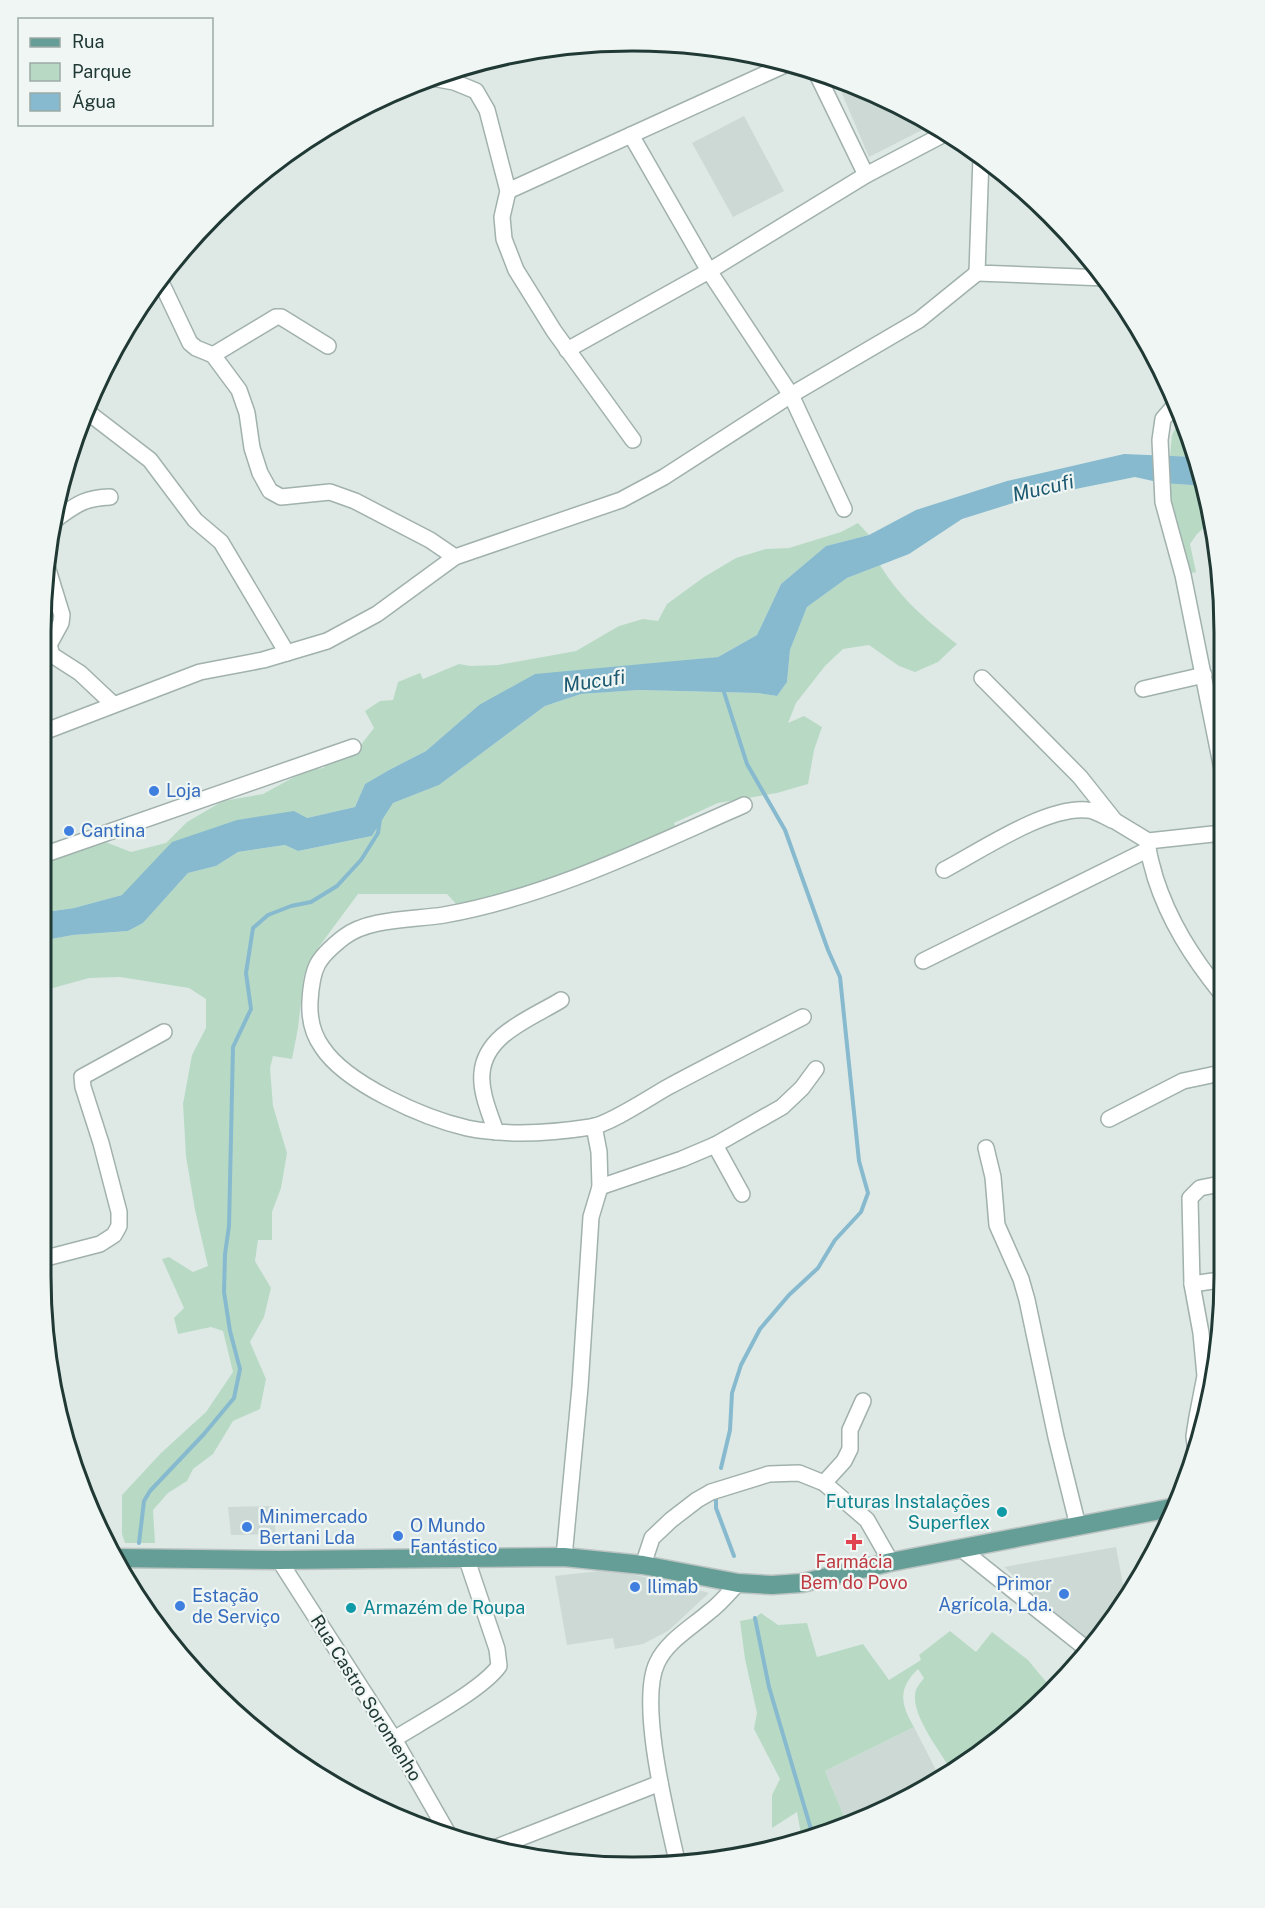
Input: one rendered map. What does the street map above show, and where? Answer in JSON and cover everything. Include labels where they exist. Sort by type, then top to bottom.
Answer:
[{"type":"main road","points":[[125,1558],[279,1560],[564,1557],[643,1565],[738,1583],[772,1586],[802,1582],[960,1548],[1165,1509]]},
{"type":"street","points":[[508,191],[776,69]]},
{"type":"street","points":[[449,81],[476,91],[487,110],[508,191],[502,217],[504,239],[516,270],[567,350],[633,440]]},
{"type":"street","points":[[821,83],[866,175]]},
{"type":"street","points":[[631,135],[709,271],[791,395],[844,509]]},
{"type":"street","points":[[567,350],[709,271],[866,175],[937,138]]},
{"type":"street","points":[[977,273],[981,167]]},
{"type":"street","points":[[51,729],[200,672],[263,660],[327,641],[377,614],[455,557],[621,500],[664,477],[791,395],[919,320],[977,273],[1093,277]]},
{"type":"street","points":[[164,288],[190,343],[213,355],[239,390],[247,413],[252,448],[260,473],[270,491],[281,497],[330,492],[355,501],[429,540],[455,557]]},
{"type":"street","points":[[213,355],[276,317],[281,317],[328,346]]},
{"type":"street","points":[[1170,411],[1163,419],[1160,440],[1163,502],[1183,575],[1214,729]]},
{"type":"street","points":[[93,416],[150,460],[195,520],[221,542],[287,652]]},
{"type":"street","points":[[63,514],[81,502],[92,498],[110,497]]},
{"type":"street","points":[[51,641],[61,623],[62,615],[53,585]]},
{"type":"street","points":[[51,654],[80,673],[113,704]]},
{"type":"street","points":[[1143,689],[1203,675]]},
{"type":"street","points":[[982,678],[1080,777],[1115,821]]},
{"type":"street","points":[[51,852],[353,747]]},
{"type":"street","points":[[744,805],[574,879],[525,896],[475,909],[378,923],[347,935],[323,956],[312,975],[309,1014],[314,1034],[337,1066],[393,1100],[434,1118],[468,1128],[496,1132],[550,1132],[594,1126],[803,1017]]},
{"type":"street","points":[[944,870],[1039,819],[1061,811],[1089,810],[1115,821],[1148,845],[1161,895],[1183,942],[1214,984]]},
{"type":"street","points":[[923,961],[1148,845],[1214,834]]},
{"type":"street","points":[[496,1132],[483,1090],[482,1073],[486,1055],[499,1037],[561,1000]]},
{"type":"street","points":[[51,1257],[100,1244],[114,1235],[119,1226],[119,1212],[101,1143],[82,1087],[82,1077],[164,1032]]},
{"type":"street","points":[[600,1187],[715,1145],[782,1107],[802,1088],[816,1069]]},
{"type":"street","points":[[1109,1119],[1183,1081],[1214,1074]]},
{"type":"street","points":[[564,1557],[580,1387],[591,1217],[600,1187],[599,1152],[594,1126]]},
{"type":"street","points":[[715,1145],[742,1194]]},
{"type":"street","points":[[986,1148],[993,1177],[997,1225],[1021,1279],[1027,1300],[1056,1437],[1078,1526]]},
{"type":"street","points":[[1205,1377],[1201,1333],[1192,1284],[1190,1198],[1200,1188],[1214,1185]]},
{"type":"street","points":[[1192,1284],[1214,1281]]},
{"type":"street","points":[[824,1483],[844,1461],[850,1449],[850,1430],[862,1401]]},
{"type":"street","points":[[643,1565],[652,1538],[686,1508],[711,1492],[769,1474],[799,1473],[824,1483],[867,1520],[891,1562]]},
{"type":"street","points":[[960,1548],[1081,1645]]},
{"type":"street","points":[[394,1739],[466,1694],[493,1674],[499,1666],[497,1649],[466,1557]]},
{"type":"street","name":"Rua Castro Soromenho","points":[[279,1560],[394,1739],[443,1825]]},
{"type":"street","points":[[676,1855],[660,1783],[651,1706],[652,1680],[657,1662],[668,1648],[738,1583]]},
{"type":"street","points":[[508,1843],[660,1783]]},
{"type":"shaded area","points":[[840,90],[890,111],[924,129],[869,157]]},
{"type":"shaded area","points":[[744,116],[784,191],[733,217],[692,143]]},
{"type":"shaded area","name":"Minimercado Bertani Lda","points":[[272,1506],[276,1534],[231,1535],[228,1507]]},
{"type":"shaded area","points":[[1116,1547],[1123,1587],[1086,1639],[1046,1608],[1044,1601],[1041,1601],[1004,1567]]},
{"type":"shaded area","points":[[608,1570],[666,1581],[709,1593],[668,1631],[643,1644],[615,1649],[613,1638],[567,1645],[555,1576]]},
{"type":"shaded area","points":[[914,1727],[936,1771],[890,1797],[844,1817],[825,1771]]},
{"type":"green space","points":[[1176,427],[1186,457],[1170,456],[1172,435]]},
{"type":"green space","points":[[1162,483],[1195,485],[1203,519],[1204,527],[1190,544],[1196,572],[1183,575]]},
{"type":"green space","points":[[858,523],[869,535],[826,546],[781,584],[757,635],[718,657],[592,670],[479,705],[426,751],[365,784],[355,807],[307,818],[122,895],[74,908],[51,911],[51,858],[103,841],[131,852],[166,843],[187,822],[223,801],[263,794],[307,770],[324,768],[324,761],[357,750],[374,728],[365,711],[380,701],[393,700],[398,682],[420,673],[423,679],[459,664],[498,665],[576,651],[619,626],[643,619],[658,621],[667,604],[704,577],[736,558],[766,549],[789,548],[841,532]]},
{"type":"green space","points":[[880,565],[896,588],[915,608],[957,644],[938,662],[915,672],[899,666],[869,645],[843,649],[825,666],[796,703],[788,723],[804,716],[822,727],[814,750],[808,784],[777,793],[718,803],[674,823],[676,829],[574,879],[459,907],[447,894],[358,894],[318,948],[304,975],[292,1059],[273,1056],[270,1068],[273,1106],[287,1153],[281,1188],[272,1212],[272,1240],[258,1240],[255,1261],[271,1288],[264,1317],[250,1342],[266,1379],[260,1409],[233,1421],[213,1454],[193,1469],[187,1481],[168,1493],[153,1510],[155,1543],[125,1543],[122,1534],[122,1495],[161,1453],[206,1412],[233,1372],[223,1331],[211,1327],[178,1334],[174,1318],[184,1308],[162,1259],[169,1257],[193,1272],[208,1266],[186,1156],[183,1104],[192,1055],[206,1028],[206,999],[189,988],[120,977],[89,978],[51,989],[51,939],[128,931],[143,923],[188,873],[216,866],[238,852],[285,845],[298,851],[372,836],[393,803],[439,785],[545,706],[581,694],[639,690],[757,693],[777,696],[787,682],[790,650],[807,607],[847,578]]},
{"type":"green space","points":[[761,1613],[778,1625],[807,1623],[817,1657],[863,1644],[889,1680],[921,1660],[919,1655],[950,1631],[976,1652],[992,1632],[1028,1660],[1047,1683],[1016,1713],[947,1764],[918,1714],[915,1693],[924,1678],[918,1669],[907,1683],[903,1697],[906,1711],[914,1727],[825,1771],[844,1817],[801,1832],[797,1812],[772,1828],[772,1795],[780,1779],[754,1729],[757,1713],[745,1659],[740,1621],[755,1618]]},
{"type":"water","name":"Mucufi","points":[[1124,454],[1186,457],[1195,485],[1162,483],[1135,477],[1026,499],[962,519],[909,554],[847,578],[807,607],[790,650],[787,682],[777,696],[757,693],[639,690],[581,694],[545,706],[439,785],[393,803],[372,836],[298,851],[285,845],[238,852],[216,866],[188,873],[143,923],[128,931],[51,939],[51,911],[74,908],[122,895],[172,842],[237,820],[294,811],[307,818],[355,807],[365,784],[426,751],[479,705],[535,674],[718,657],[757,635],[781,584],[826,546],[869,535],[916,510],[1007,481]]},
{"type":"waterway","points":[[721,1468],[730,1430],[732,1393],[741,1365],[760,1329],[789,1295],[818,1268],[835,1240],[861,1212],[868,1193],[859,1161],[840,977],[785,830],[747,764],[723,689]]},
{"type":"waterway","points":[[139,1543],[144,1501],[150,1491],[204,1434],[234,1398],[240,1369],[230,1331],[224,1292],[225,1254],[229,1226],[233,1047],[251,1009],[246,973],[253,928],[268,915],[291,906],[311,902],[337,886],[361,860],[378,833],[380,819]]},
{"type":"waterway","points":[[716,1495],[716,1508],[734,1556]]},
{"type":"waterway","points":[[755,1618],[769,1687],[811,1829]]},
{"type":"place","name":"Loja","points":[[154,791]]},
{"type":"place","name":"Cantina","points":[[69,831]]},
{"type":"place","name":"Futuras Instalações Superflex","points":[[1002,1512]]},
{"type":"place","name":"Minimercado Bertani Lda","points":[[247,1527]]},
{"type":"place","name":"O Mundo Fantástico","points":[[398,1536]]},
{"type":"place","name":"Farmácia Bem do Povo","points":[[854,1542]]},
{"type":"place","name":"Ilimab","points":[[635,1587]]},
{"type":"place","name":"Primor Agrícola, Lda.","points":[[1064,1594]]},
{"type":"place","name":"Estação de Serviço","points":[[180,1606]]},
{"type":"place","name":"Armazém de Roupa","points":[[351,1608]]}]
